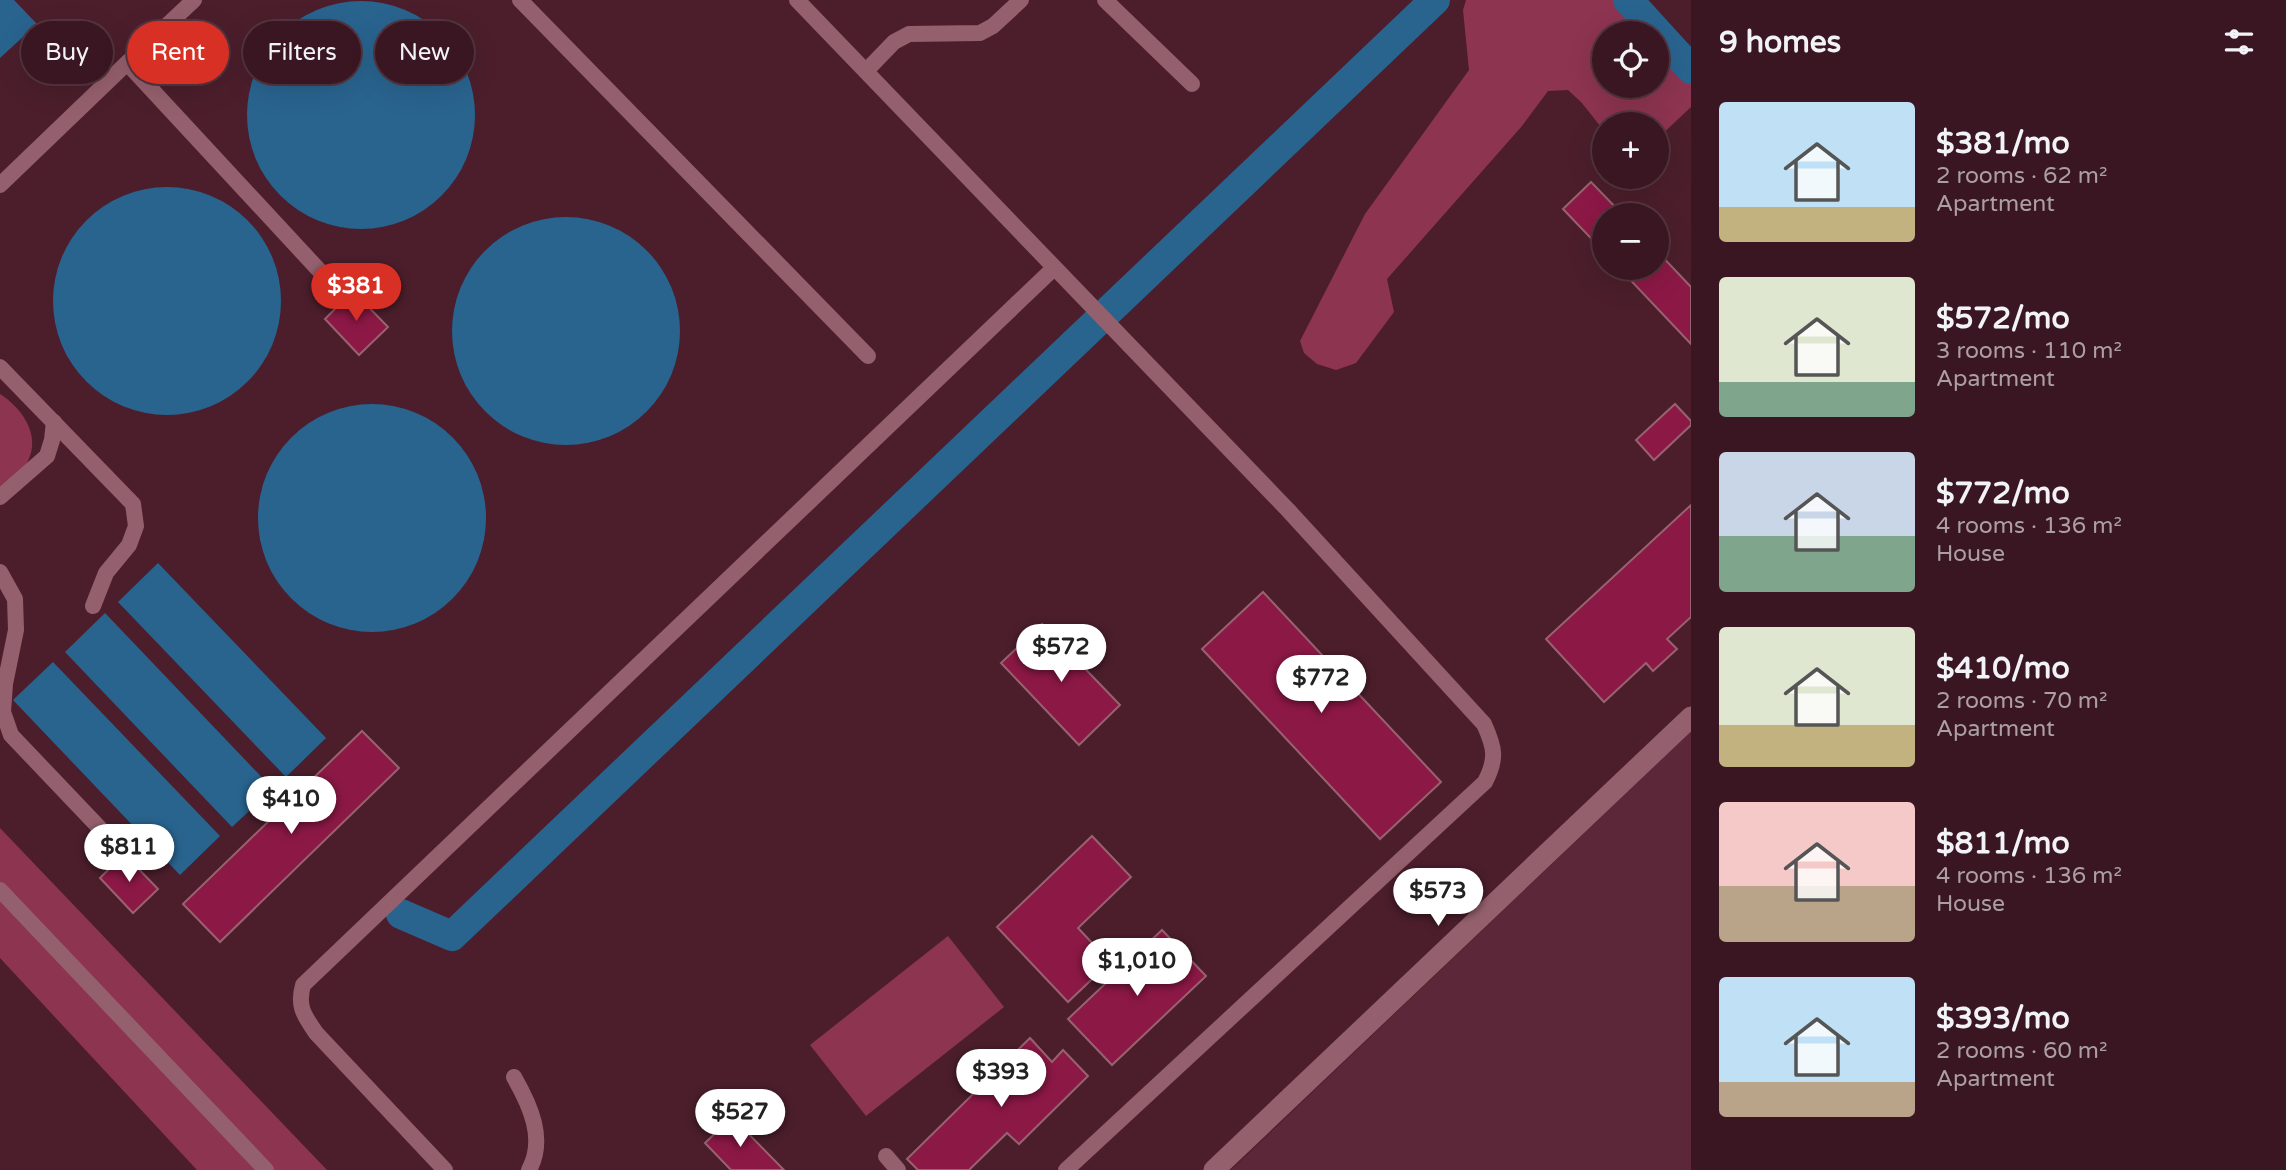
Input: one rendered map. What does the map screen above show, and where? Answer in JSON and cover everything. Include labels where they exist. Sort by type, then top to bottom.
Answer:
[{"type":"street","points":[[1214,1170],[1691,717]]},
{"type":"lane","points":[[172,21],[194,0]]},
{"type":"lane","points":[[520,0],[868,356]]},
{"type":"lane","points":[[797,0],[1289,510],[1484,724],[1493,743],[1494,765],[1485,782],[1066,1170]]},
{"type":"lane","points":[[866,71],[894,43],[909,34],[980,33],[993,26],[1021,0]]},
{"type":"lane","points":[[1105,0],[1192,84]]},
{"type":"lane","points":[[0,185],[127,63]]},
{"type":"lane","points":[[146,84],[329,281]]},
{"type":"lane","points":[[445,1170],[316,1032],[303,1013],[299,999],[303,985],[1054,268]]},
{"type":"lane","points":[[0,367],[133,504],[136,526],[130,545],[106,573],[93,606]]},
{"type":"lane","points":[[0,497],[47,456],[54,422]]},
{"type":"lane","points":[[0,572],[15,599],[16,629],[5,684],[3,712],[11,734],[111,841]]},
{"type":"lane","points":[[0,890],[266,1170]]},
{"type":"lane","points":[[514,1077],[529,1104],[537,1137],[529,1170]]},
{"type":"lane","points":[[886,1156],[898,1170]]},
{"type":"shaded area","points":[[1466,0],[1629,0],[1653,21],[1592,21],[1592,98],[1669,98],[1669,35],[1691,55],[1691,107],[1669,128],[1669,112],[1592,112],[1592,116],[1568,90],[1548,91],[1522,126],[1387,279],[1394,312],[1356,363],[1336,370],[1317,364],[1304,353],[1300,341],[1365,214],[1469,70],[1463,10]]},
{"type":"shaded area","points":[[0,394],[22,414],[31,432],[32,442],[26,465],[0,490]]},
{"type":"shaded area","points":[[1691,731],[1691,1170],[1231,1170]]},
{"type":"shaded area","points":[[0,828],[327,1170],[197,1170],[0,958]]},
{"type":"shaded area","points":[[948,936],[1004,1007],[866,1116],[810,1045]]},
{"type":"water","points":[[0,0],[14,0],[34,21],[21,21],[21,39],[0,58]]},
{"type":"water","points":[[350,1],[383,3],[415,14],[425,21],[375,21],[375,84],[471,84],[475,104],[475,126],[470,148],[462,169],[442,196],[415,216],[372,229],[350,229],[328,224],[307,216],[280,196],[260,169],[247,126],[247,104],[251,84],[361,84],[361,21],[297,21],[317,10]]},
{"type":"water","points":[[156,187],[178,187],[211,195],[248,220],[273,257],[281,301],[273,345],[248,382],[211,407],[178,415],[156,415],[123,407],[86,382],[61,345],[53,312],[53,290],[61,257],[86,220],[123,195]]},
{"type":"water","points":[[555,217],[577,217],[620,230],[647,250],[667,277],[678,309],[678,353],[667,385],[647,412],[620,432],[599,440],[577,445],[555,445],[512,432],[485,412],[465,385],[457,364],[452,342],[452,320],[465,277],[485,250],[512,230],[533,222]]},
{"type":"water","points":[[361,404],[383,404],[426,417],[453,437],[473,464],[484,496],[484,540],[473,572],[453,599],[426,619],[405,627],[383,632],[361,632],[318,619],[291,599],[271,572],[263,551],[258,529],[258,507],[271,464],[291,437],[318,417],[339,409]]},
{"type":"water","points":[[158,563],[326,738],[286,777],[118,602]]},
{"type":"water","points":[[105,613],[273,789],[232,827],[65,652]]},
{"type":"water","points":[[53,662],[220,836],[180,875],[13,700]]},
{"type":"building","points":[[1591,182],[1592,189],[1598,189],[1611,203],[1592,203],[1592,239],[1563,209]]},
{"type":"building","points":[[1669,264],[1691,287],[1691,344],[1630,280],[1669,280]]},
{"type":"building","points":[[353,291],[388,327],[359,355],[325,319]]},
{"type":"building","points":[[1675,404],[1691,421],[1691,425],[1654,460],[1636,440]]},
{"type":"building","points":[[1691,505],[1691,617],[1667,639],[1677,649],[1653,671],[1646,663],[1604,702],[1546,639]]},
{"type":"building","points":[[1263,592],[1441,782],[1380,839],[1202,649]]},
{"type":"building","points":[[1042,624],[1120,705],[1079,745],[1001,663]]},
{"type":"building","points":[[362,731],[399,768],[220,942],[183,904]]},
{"type":"building","points":[[1092,836],[1131,877],[1078,928],[1110,962],[1068,1002],[997,927]]},
{"type":"building","points":[[124,854],[158,889],[133,913],[100,878]]},
{"type":"building","points":[[1162,930],[1206,976],[1112,1065],[1068,1019]]},
{"type":"building","points":[[1030,1038],[1052,1062],[1063,1050],[1088,1076],[1019,1144],[1007,1133],[969,1170],[918,1170],[907,1159]]},
{"type":"building","points":[[732,1117],[784,1170],[731,1170],[705,1143]]},
{"type":"waterway","points":[[401,914],[452,936],[1435,0]]},
{"type":"waterway","points":[[1628,0],[1691,69]]}]
